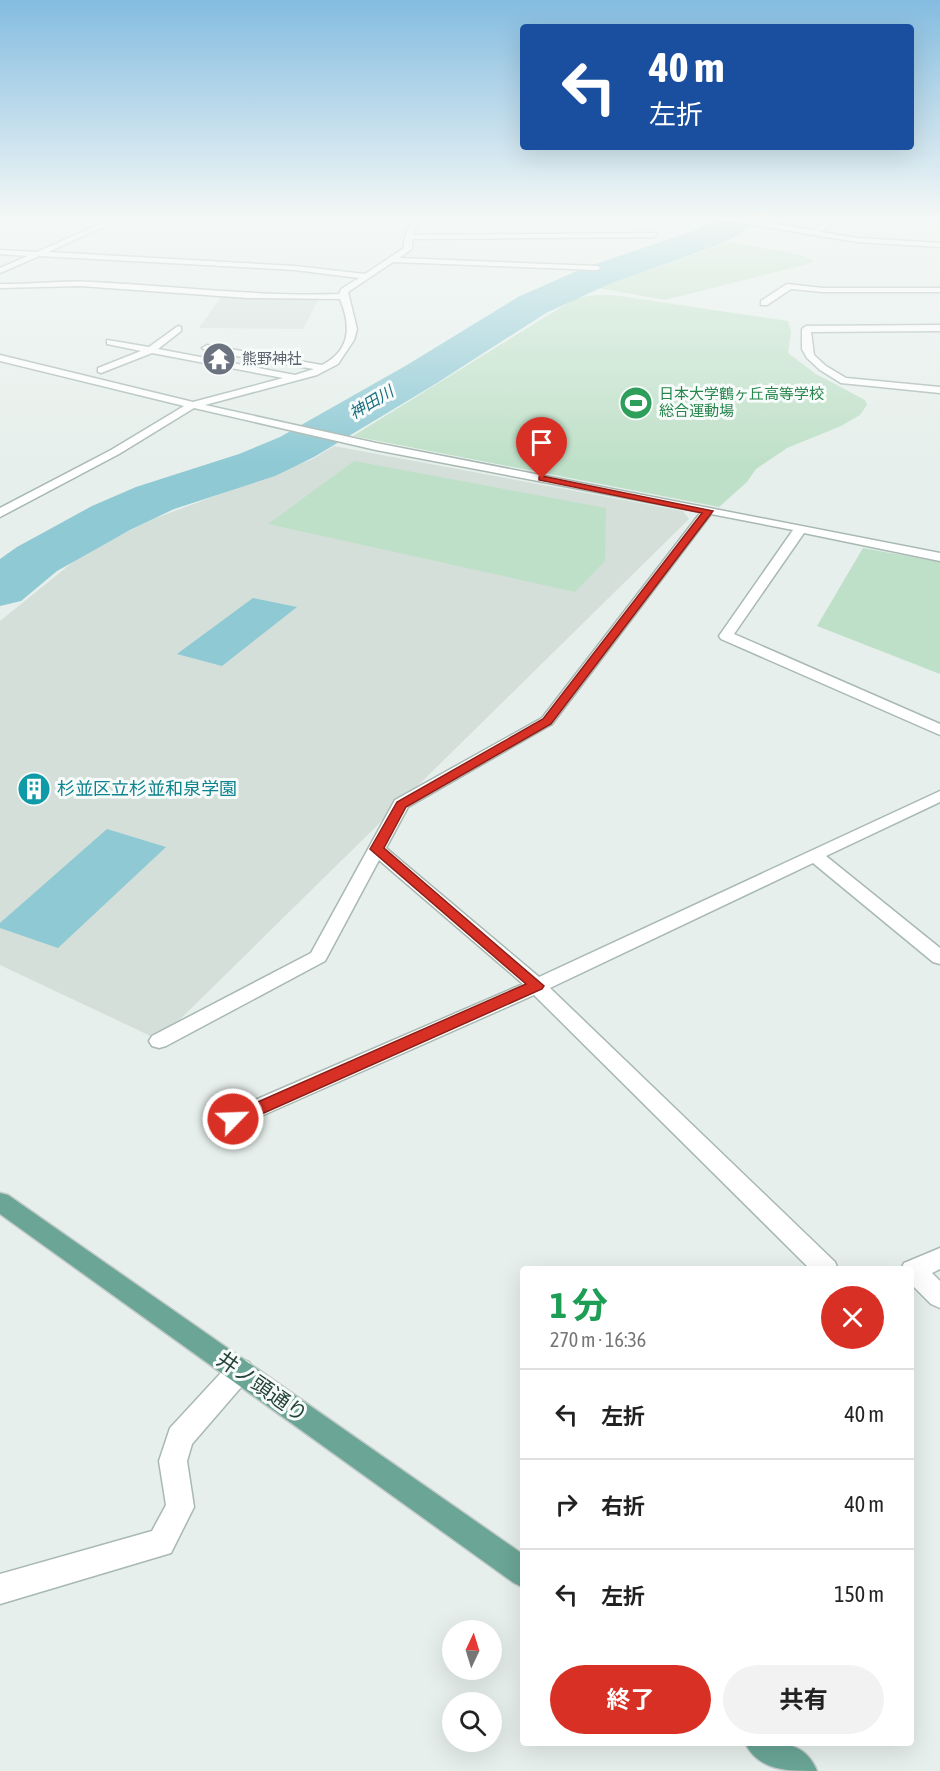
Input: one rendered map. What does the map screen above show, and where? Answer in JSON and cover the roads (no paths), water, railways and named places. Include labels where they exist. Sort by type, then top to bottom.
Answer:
[{"type":"main road","name":"井ノ頭通り","points":[[0,1202],[520,1570]]},
{"type":"main road","points":[[765,1746],[801,1771]]},
{"type":"street","points":[[0,513],[115,452],[191,406],[314,373],[335,362],[350,340],[353,329],[344,299]]},
{"type":"street","points":[[764,303],[771,299]]},
{"type":"street","points":[[940,328],[806,329],[807,349],[810,356],[823,368],[844,381],[940,390]]},
{"type":"street","points":[[101,370],[151,350],[178,329]]},
{"type":"street","points":[[165,341],[175,343]]},
{"type":"street","points":[[110,342],[296,377]]},
{"type":"street","points":[[197,346],[324,368]]},
{"type":"street","points":[[0,358],[62,371],[191,406],[334,438],[940,558]]},
{"type":"street","points":[[260,371],[273,359]]},
{"type":"street","points":[[159,1041],[318,957],[401,804],[547,721],[708,511]]},
{"type":"street","points":[[800,529],[726,636],[940,730]]},
{"type":"street","points":[[233,1119],[537,986],[940,796]]},
{"type":"street","points":[[377,849],[537,986],[823,1266]]},
{"type":"street","points":[[814,855],[940,958]]},
{"type":"street","points":[[914,1269],[940,1258]]},
{"type":"street","points":[[914,1272],[940,1297]]},
{"type":"street","points":[[0,1589],[161,1543],[180,1507],[173,1461],[180,1437],[240,1370]]},
{"type":"water","points":[[253,598],[297,607],[222,666],[177,654]]},
{"type":"water","points":[[107,829],[166,847],[58,948],[0,928],[0,923]]},
{"type":"waterway","name":"神田川","points":[[0,588],[37,559],[111,518],[155,498],[257,465],[297,447],[546,299]]},
{"type":"place","name":"熊野神社","points":[[219,359]]},
{"type":"place","name":"日本大学鶴ヶ丘高等学校 総合運動場","points":[[636,403]]},
{"type":"place","name":"杉並区立杉並和泉学園","points":[[34,789]]}]
